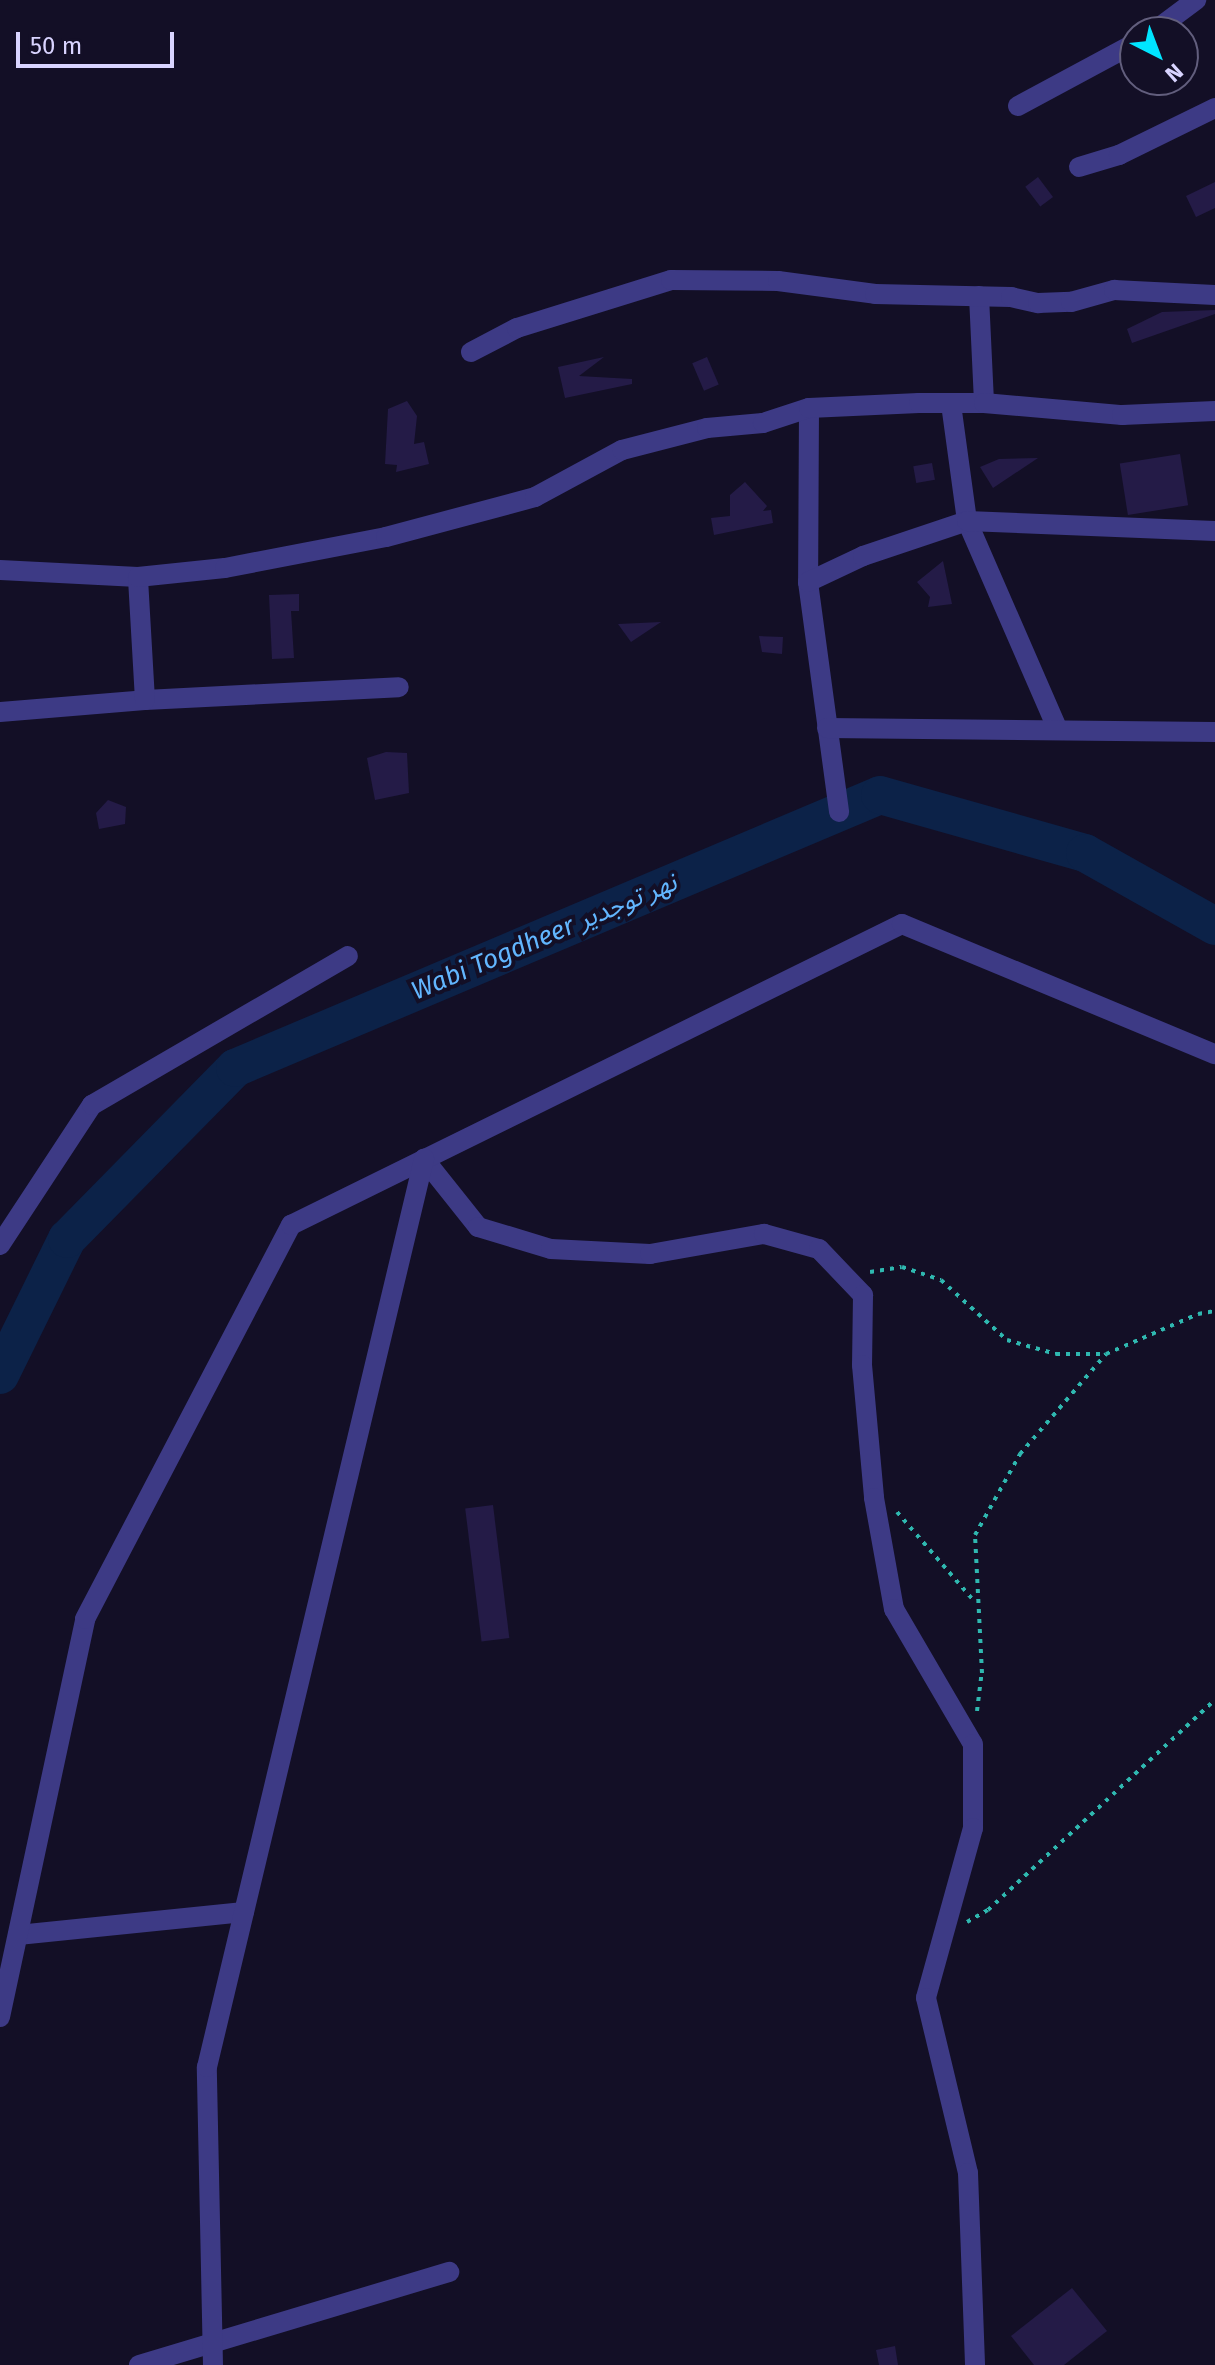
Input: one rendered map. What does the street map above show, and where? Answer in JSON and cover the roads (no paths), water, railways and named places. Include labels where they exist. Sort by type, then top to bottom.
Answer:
[{"type":"street","points":[[1174,16],[1196,0]]},
{"type":"street","points":[[1018,106],[1119,52]]},
{"type":"street","points":[[1079,167],[1119,155],[1215,108]]},
{"type":"street","points":[[471,352],[517,328],[671,280],[778,281],[875,294],[979,296],[1038,303],[1071,302],[1114,290],[1215,295]]},
{"type":"street","points":[[979,296],[984,403]]},
{"type":"street","points":[[0,570],[138,577],[225,568],[386,537],[535,497],[622,450],[707,428],[763,423],[809,408],[984,403],[1122,415],[1215,411]]},
{"type":"street","points":[[951,404],[967,521],[1058,730]]},
{"type":"street","points":[[809,408],[808,582],[839,812]]},
{"type":"street","points":[[808,582],[863,556],[967,521],[1215,531]]},
{"type":"street","points":[[138,577],[145,700]]},
{"type":"street","points":[[0,712],[145,700],[399,687]]},
{"type":"street","points":[[827,728],[1215,732]]},
{"type":"street","points":[[0,2017],[85,1619],[291,1225],[902,924],[1215,1054]]},
{"type":"street","points":[[0,1245],[92,1105],[348,956]]},
{"type":"street","points":[[424,1159],[478,1227],[551,1249],[650,1254],[764,1234],[819,1249],[863,1295],[862,1365],[872,1481],[894,1609],[973,1744],[973,1828],[926,1998],[968,2173],[975,2365]]},
{"type":"street","points":[[213,2365],[207,2067],[424,1159]]},
{"type":"street","points":[[18,1935],[244,1912]]},
{"type":"street","points":[[139,2365],[449,2272]]},
{"type":"waterway","name":"Wabi Togdheer نهر توجدير","points":[[0,1375],[67,1239],[235,1068],[880,795],[1085,853],[1215,926]]}]
